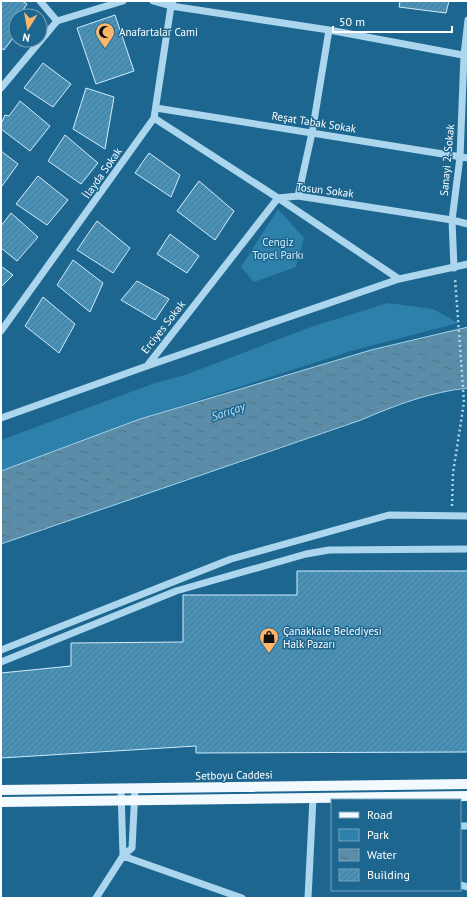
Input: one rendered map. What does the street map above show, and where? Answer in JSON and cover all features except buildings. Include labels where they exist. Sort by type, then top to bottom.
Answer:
[{"type":"main road","name":"Setboyu Caddesi","points":[[1,790],[121,790],[468,784]]},
{"type":"main road","points":[[1,802],[408,798],[468,796]]},
{"type":"street","points":[[40,1],[57,21]]},
{"type":"street","points":[[1,88],[57,21],[123,1]]},
{"type":"street","points":[[153,1],[329,30],[466,55]]},
{"type":"street","name":"İlayda Sokak","points":[[1,331],[154,118],[172,4]]},
{"type":"street","name":"Sanayi 2. Sokak","points":[[454,268],[452,220],[464,157],[468,20]]},
{"type":"street","points":[[298,196],[312,133],[329,30]]},
{"type":"street","name":"Reşat Tabak Sokak","points":[[156,108],[464,157]]},
{"type":"street","points":[[154,118],[278,198],[399,279]]},
{"type":"street","name":"Tosun Sokak","points":[[278,198],[298,196],[452,220],[468,224]]},
{"type":"street","name":"Erciyes Sokak","points":[[1,418],[147,366],[278,198]]},
{"type":"street","points":[[147,366],[399,279],[468,264]]},
{"type":"street","points":[[1,650],[231,560],[389,515],[468,516]]},
{"type":"street","points":[[1,662],[176,591],[306,554],[329,550],[468,549]]},
{"type":"street","points":[[408,784],[408,798]]},
{"type":"street","points":[[96,898],[124,856],[132,848],[136,789]]},
{"type":"street","points":[[121,790],[124,856]]},
{"type":"street","points":[[308,898],[313,798]]},
{"type":"street","points":[[124,856],[242,898]]},
{"type":"path","points":[[452,516],[453,473],[464,402],[454,268]]},
{"type":"green space","name":"Cengiz Topel Parkı","points":[[278,209],[304,238],[296,267],[254,282],[241,267]]},
{"type":"green space","points":[[388,303],[433,309],[458,323],[351,351],[140,419],[1,471],[1,440],[155,383],[185,375],[311,327]]},
{"type":"water","name":"Sarıçay","points":[[468,327],[468,388],[413,400],[361,420],[1,544],[1,471],[140,419],[371,350]]},
{"type":"place","name":"Anafartalar Cami","points":[[105,49]]},
{"type":"place","name":"Çanakkale Belediyesi Halk Pazarı","points":[[269,654]]}]
